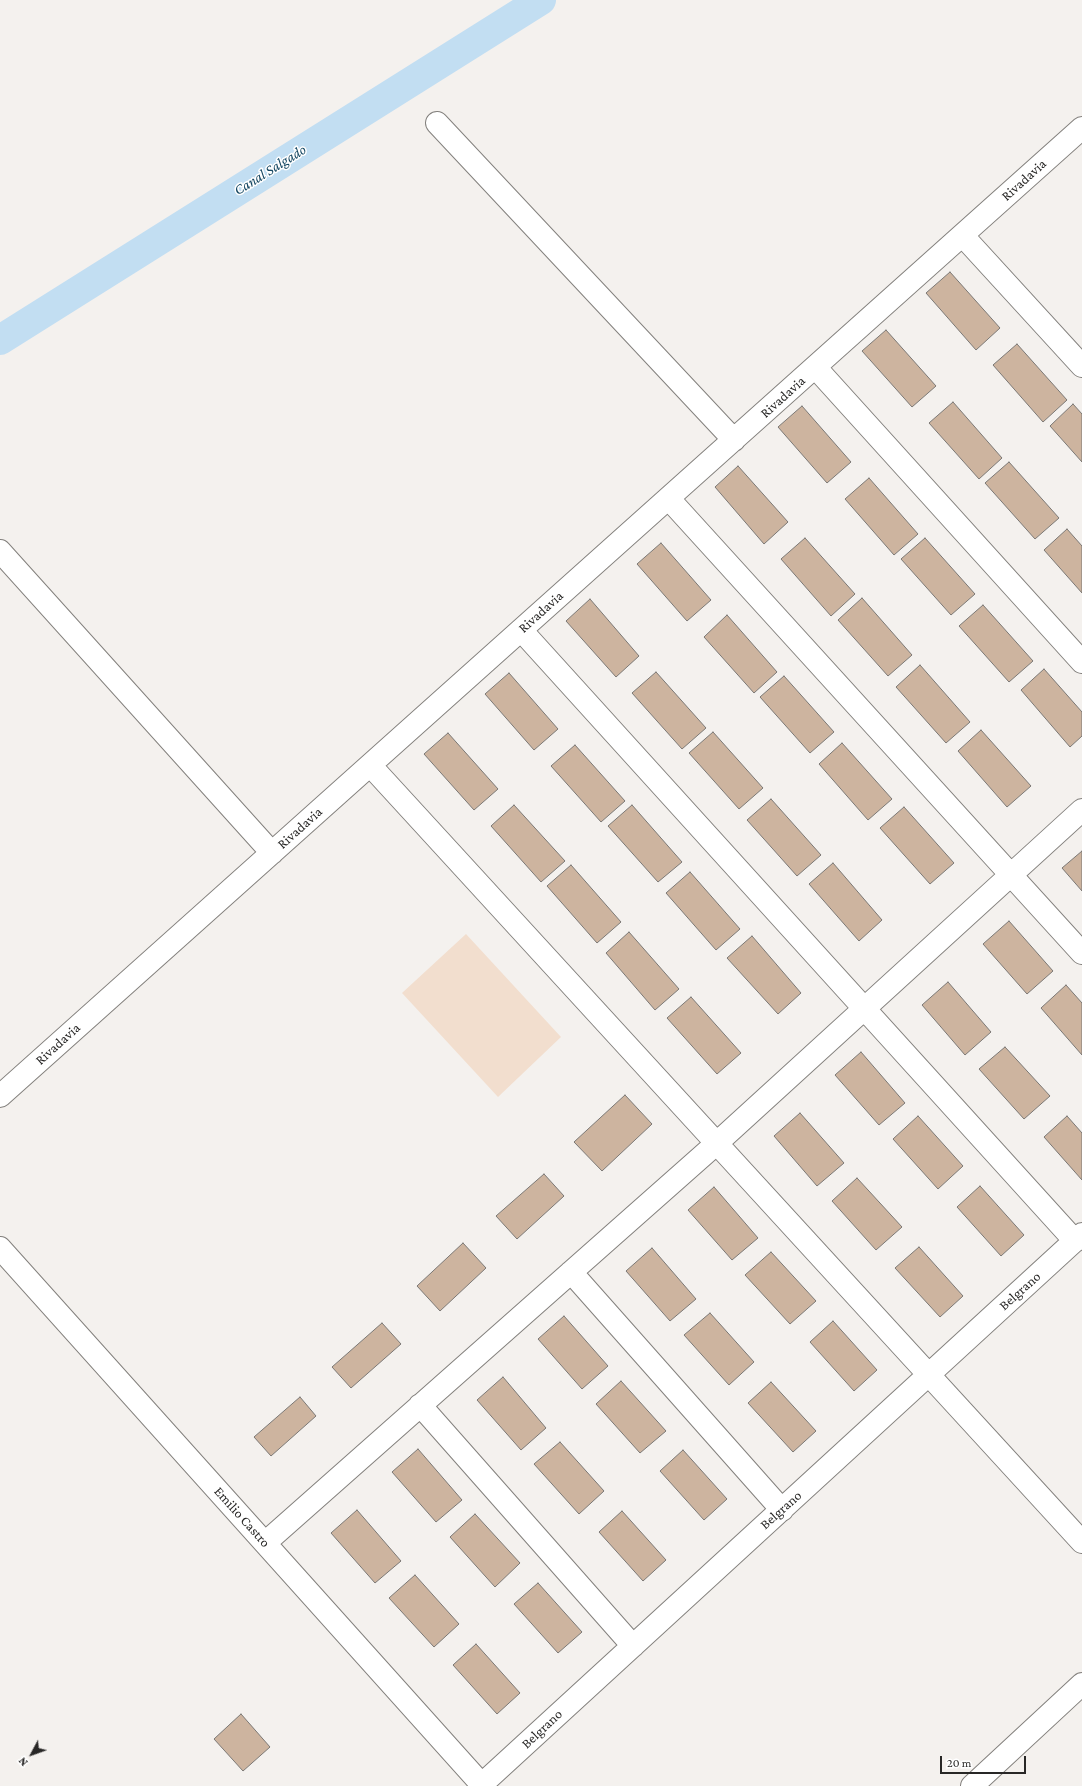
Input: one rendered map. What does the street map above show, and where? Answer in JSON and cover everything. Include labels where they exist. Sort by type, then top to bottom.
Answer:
[{"type":"street","points":[[437,124],[734,440]]},
{"type":"street","name":"Rivadavia","points":[[0,1096],[816,368],[1082,128]]},
{"type":"street","points":[[963,236],[1082,366]]},
{"type":"street","points":[[816,368],[1082,662]]},
{"type":"street","points":[[669,499],[1082,953]]},
{"type":"street","points":[[0,550],[272,853]]},
{"type":"street","points":[[522,630],[864,1008],[1078,1237]]},
{"type":"street","points":[[370,766],[1082,1542]]},
{"type":"street","points":[[265,1543],[717,1143],[1082,810]]},
{"type":"street","name":"Belgrano","points":[[482,1785],[1078,1237]]},
{"type":"street","name":"Emilio Castro","points":[[0,1248],[482,1785]]},
{"type":"street","points":[[571,1272],[782,1510]]},
{"type":"street","points":[[420,1406],[633,1646]]},
{"type":"street","points":[[972,1786],[1082,1684]]},
{"type":"shaded area","points":[[466,934],[561,1037],[498,1097],[402,993]]},
{"type":"building","points":[[950,272],[1000,328],[976,350],[926,293]]},
{"type":"building","points":[[886,330],[936,386],[912,407],[862,351]]},
{"type":"building","points":[[1017,344],[1067,400],[1043,422],[993,365]]},
{"type":"building","points":[[953,402],[1002,458],[979,479],[929,423]]},
{"type":"building","points":[[1073,404],[1082,414],[1082,462],[1050,426]]},
{"type":"building","points":[[802,406],[851,462],[827,483],[778,427]]},
{"type":"building","points":[[1009,462],[1059,518],[1035,539],[985,483]]},
{"type":"building","points":[[738,466],[788,522],[764,544],[715,487]]},
{"type":"building","points":[[869,478],[918,534],[894,555],[845,499]]},
{"type":"building","points":[[1067,529],[1082,546],[1082,593],[1044,550]]},
{"type":"building","points":[[805,538],[855,594],[831,616],[781,559]]},
{"type":"building","points":[[925,538],[975,594],[951,615],[901,559]]},
{"type":"building","points":[[661,543],[711,600],[687,621],[637,564]]},
{"type":"building","points":[[862,598],[912,655],[888,676],[838,620]]},
{"type":"building","points":[[590,599],[639,656],[616,677],[566,621]]},
{"type":"building","points":[[983,605],[1033,661],[1009,682],[959,626]]},
{"type":"building","points":[[727,615],[777,672],[754,693],[704,637]]},
{"type":"building","points":[[920,665],[970,722],[946,743],[896,687]]},
{"type":"building","points":[[1044,669],[1082,712],[1082,736],[1070,747],[1021,690]]},
{"type":"building","points":[[656,672],[706,728],[682,749],[632,693]]},
{"type":"building","points":[[509,673],[558,729],[534,750],[485,694]]},
{"type":"building","points":[[784,676],[834,732],[810,753],[760,697]]},
{"type":"building","points":[[981,730],[1031,786],[1007,807],[958,751]]},
{"type":"building","points":[[713,732],[763,788],[739,809],[689,753]]},
{"type":"building","points":[[448,733],[498,789],[474,810],[424,754]]},
{"type":"building","points":[[842,743],[892,799],[868,820],[819,764]]},
{"type":"building","points":[[575,745],[625,801],[601,822],[551,766]]},
{"type":"building","points":[[771,799],[821,855],[797,876],[747,820]]},
{"type":"building","points":[[514,805],[565,861],[541,882],[491,826]]},
{"type":"building","points":[[632,805],[682,862],[658,882],[608,826]]},
{"type":"building","points":[[904,807],[954,863],[930,884],[880,828]]},
{"type":"building","points":[[1082,851],[1082,891],[1062,868]]},
{"type":"building","points":[[833,863],[882,920],[859,941],[809,884]]},
{"type":"building","points":[[571,865],[621,922],[597,943],[547,886]]},
{"type":"building","points":[[690,872],[740,929],[716,950],[666,893]]},
{"type":"building","points":[[1009,921],[1053,971],[1027,994],[983,944]]},
{"type":"building","points":[[629,932],[679,989],[655,1010],[606,953]]},
{"type":"building","points":[[752,936],[801,993],[778,1014],[727,958]]},
{"type":"building","points":[[948,982],[991,1032],[965,1055],[922,1005]]},
{"type":"building","points":[[1066,985],[1082,1003],[1082,1055],[1041,1008]]},
{"type":"building","points":[[691,997],[741,1053],[717,1074],[667,1018]]},
{"type":"building","points":[[1005,1047],[1050,1096],[1024,1119],[979,1069]]},
{"type":"building","points":[[861,1052],[905,1103],[879,1125],[835,1075]]},
{"type":"building","points":[[625,1095],[652,1124],[602,1171],[574,1142]]},
{"type":"building","points":[[800,1113],[844,1163],[817,1186],[774,1136]]},
{"type":"building","points":[[918,1116],[963,1166],[938,1189],[893,1139]]},
{"type":"building","points":[[1067,1116],[1082,1133],[1082,1180],[1044,1137]]},
{"type":"building","points":[[544,1174],[564,1196],[517,1239],[496,1216]]},
{"type":"building","points":[[857,1178],[902,1227],[876,1250],[832,1201]]},
{"type":"building","points":[[980,1186],[1024,1235],[1001,1256],[957,1207]]},
{"type":"building","points":[[714,1187],[758,1238],[732,1260],[688,1210]]},
{"type":"building","points":[[463,1243],[486,1268],[440,1311],[417,1286]]},
{"type":"building","points":[[919,1247],[963,1296],[940,1317],[895,1268]]},
{"type":"building","points":[[652,1248],[696,1299],[670,1321],[626,1271]]},
{"type":"building","points":[[771,1252],[816,1301],[790,1324],[745,1275]]},
{"type":"building","points":[[710,1313],[754,1362],[729,1385],[684,1335]]},
{"type":"building","points":[[564,1316],[608,1366],[582,1389],[538,1339]]},
{"type":"building","points":[[833,1321],[877,1370],[854,1391],[810,1342]]},
{"type":"building","points":[[382,1323],[401,1344],[351,1388],[332,1367]]},
{"type":"building","points":[[503,1377],[546,1428],[521,1450],[477,1400]]},
{"type":"building","points":[[621,1381],[666,1431],[640,1453],[596,1404]]},
{"type":"building","points":[[771,1382],[816,1431],[793,1452],[748,1403]]},
{"type":"building","points":[[300,1397],[316,1416],[271,1456],[254,1437]]},
{"type":"building","points":[[560,1442],[604,1491],[579,1514],[534,1464]]},
{"type":"building","points":[[418,1449],[462,1500],[436,1522],[392,1472]]},
{"type":"building","points":[[683,1450],[727,1499],[704,1520],[660,1471]]},
{"type":"building","points":[[357,1510],[401,1561],[375,1583],[331,1533]]},
{"type":"building","points":[[622,1511],[666,1560],[643,1581],[599,1532]]},
{"type":"building","points":[[475,1514],[520,1563],[495,1587],[450,1537]]},
{"type":"building","points":[[415,1575],[459,1624],[434,1647],[389,1598]]},
{"type":"building","points":[[538,1583],[582,1632],[558,1653],[514,1604]]},
{"type":"building","points":[[476,1644],[520,1693],[497,1714],[453,1665]]},
{"type":"building","points":[[241,1714],[270,1747],[243,1771],[214,1739]]},
{"type":"waterway","name":"Canal Salgado","points":[[0,340],[541,0]]}]
